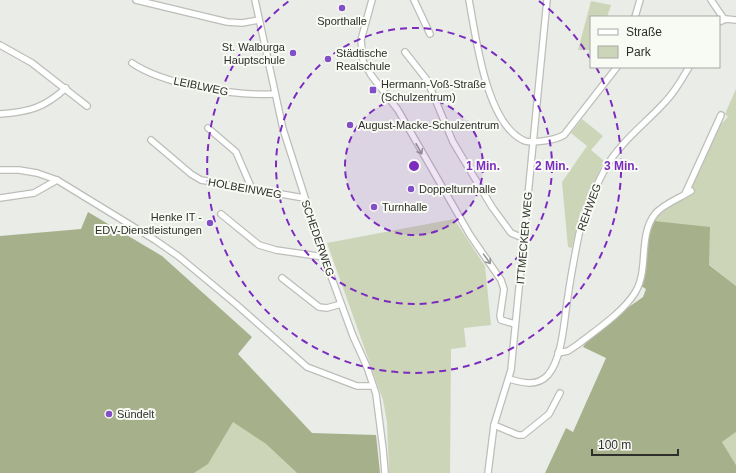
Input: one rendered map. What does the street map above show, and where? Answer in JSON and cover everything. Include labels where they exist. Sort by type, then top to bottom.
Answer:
[{"type":"street","points":[[136,0],[227,22],[242,23],[259,20]]},
{"type":"street","name":"SCHEDERWEG","points":[[255,0],[274,94],[304,198],[320,240],[324,257],[341,304],[367,367],[373,386],[380,416],[385,473]]},
{"type":"street","points":[[372,0],[362,37],[362,57],[368,71],[398,110],[466,229],[501,280],[504,289],[500,316],[501,320],[503,322],[516,324]]},
{"type":"street","points":[[414,0],[430,34]]},
{"type":"street","points":[[469,0],[485,78],[491,99],[500,117],[521,139],[532,142],[555,139],[567,132],[616,68]]},
{"type":"street","name":"ITTMECKER WEG","points":[[488,473],[494,425],[509,379],[516,324],[532,142],[547,0]]},
{"type":"street","points":[[636,16],[640,0]]},
{"type":"street","points":[[711,0],[719,16]]},
{"type":"street","points":[[721,21],[736,20]]},
{"type":"street","points":[[1,46],[32,63],[66,88],[87,106]]},
{"type":"street","points":[[405,52],[427,80],[452,142],[492,207],[511,233],[523,238]]},
{"type":"street","name":"LEIBLWEG","points":[[132,63],[176,81],[245,95],[274,94]]},
{"type":"street","name":"REHWEG","points":[[509,379],[524,383],[538,382],[551,370],[558,353],[579,234],[586,210],[600,179],[615,154],[667,101],[688,68]]},
{"type":"street","points":[[0,114],[20,113],[36,109],[49,102],[66,88]]},
{"type":"street","points":[[558,353],[568,351],[577,345],[630,300],[639,284],[646,238],[651,220],[658,211],[688,193],[721,115]]},
{"type":"street","points":[[208,128],[236,152],[252,189]]},
{"type":"street","name":"HOLBEINWEG","points":[[151,140],[198,178],[304,198]]},
{"type":"street","points":[[0,170],[37,173],[57,180],[155,240],[178,256],[243,310],[303,364],[357,386],[373,386]]},
{"type":"street","points":[[0,198],[34,193],[57,180]]},
{"type":"street","points":[[220,214],[231,226],[264,248],[324,257]]},
{"type":"street","points":[[282,278],[319,307],[327,308],[341,304]]},
{"type":"street","points":[[494,425],[518,435],[524,435],[549,414],[560,394]]},
{"type":"green space","points":[[591,1],[611,5],[607,16],[590,16],[590,50],[578,50]]},
{"type":"green space","points":[[736,89],[736,286],[654,221],[658,215],[694,191],[691,185],[716,129],[728,117],[725,114]]},
{"type":"green space","points":[[582,119],[603,136],[591,150],[604,161],[580,213],[572,248],[568,247],[562,182],[587,146],[571,133]]},
{"type":"green space","points":[[88,212],[162,256],[252,337],[238,354],[312,433],[376,435],[380,473],[297,473],[266,444],[233,422],[208,464],[194,473],[0,473],[0,236],[81,229]]},
{"type":"green space","points":[[454,219],[485,266],[491,325],[464,328],[466,347],[451,349],[450,473],[389,473],[387,422],[383,400],[327,243]]},
{"type":"green space","points":[[654,221],[710,227],[709,265],[736,286],[736,432],[722,442],[736,465],[736,473],[545,473],[566,428],[573,432],[606,358],[583,347],[592,333],[643,297],[646,289],[641,286],[649,237]]},
{"type":"green space","points":[[233,421],[266,444],[297,473],[194,473],[208,463]]},
{"type":"green space","points":[[736,432],[736,465],[722,442]]},
{"type":"place","name":"Sporthalle","points":[[342,8]]},
{"type":"place","name":"St. Walburga Hauptschule","points":[[293,53]]},
{"type":"place","name":"Städtische Realschule","points":[[328,59]]},
{"type":"place","name":"Hermann-Voß-Straße (Schulzentrum)","points":[[373,90]]},
{"type":"place","name":"August-Macke-Schulzentrum","points":[[350,125]]},
{"type":"place","name":"Doppelturnhalle","points":[[411,189]]},
{"type":"place","name":"Turnhalle","points":[[374,207]]},
{"type":"place","name":"Henke IT - EDV-Dienstleistungen","points":[[210,223]]},
{"type":"place","name":"Sündelt","points":[[109,414]]}]
